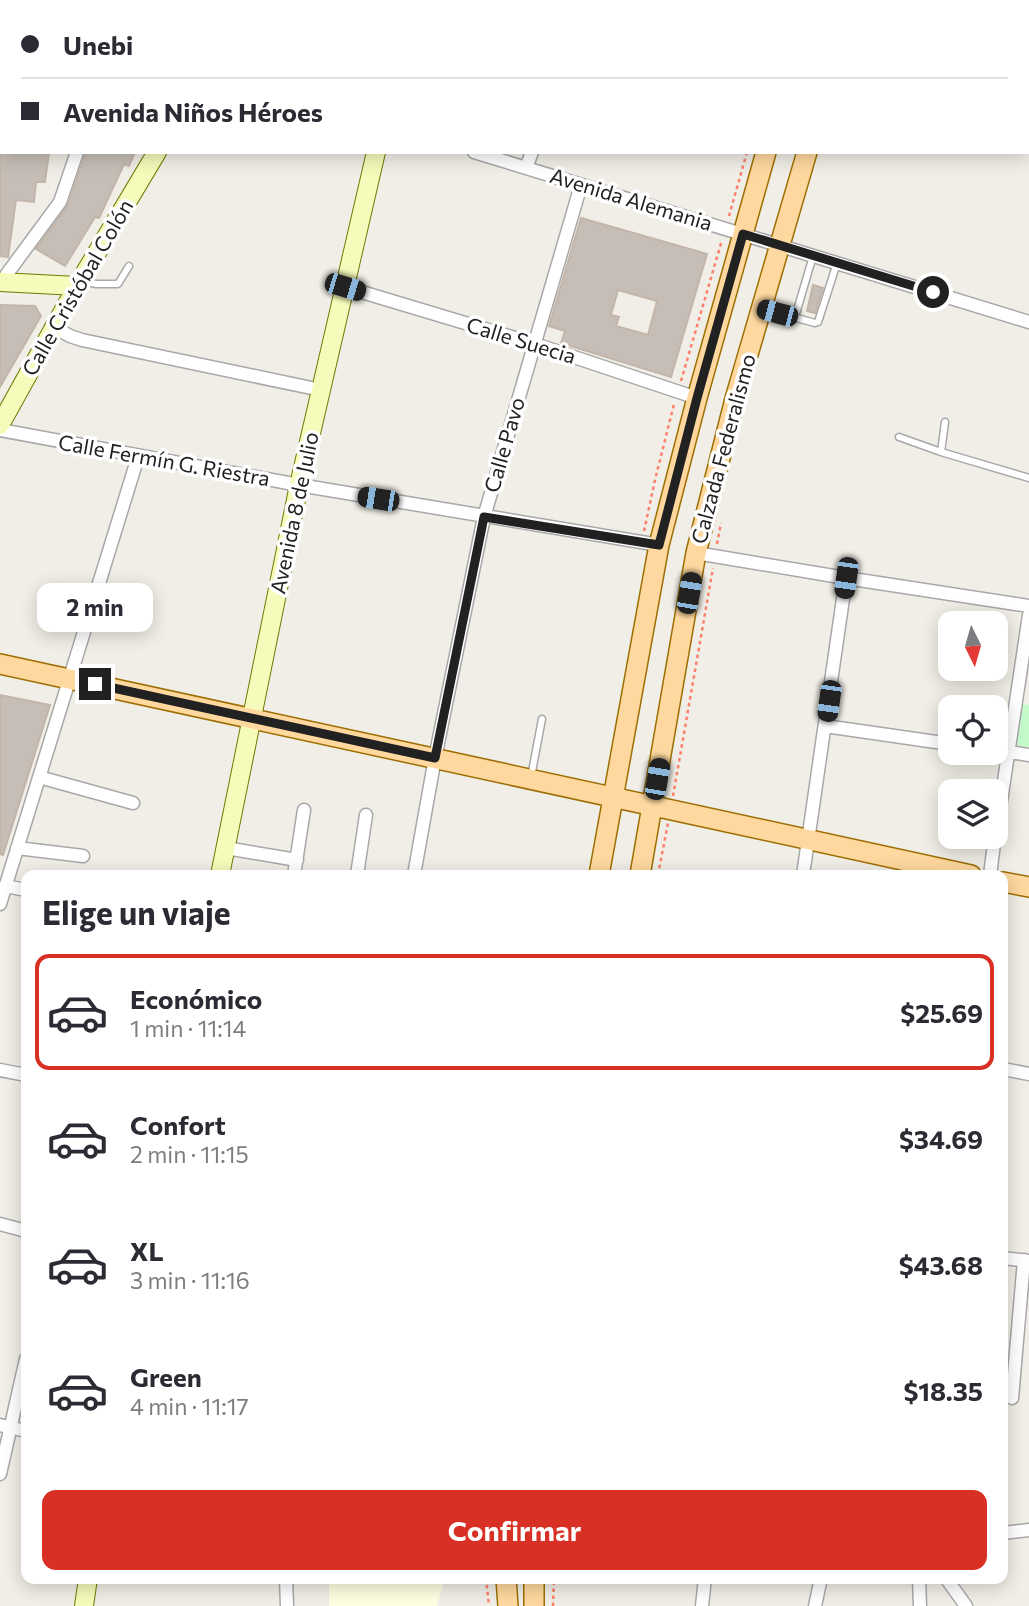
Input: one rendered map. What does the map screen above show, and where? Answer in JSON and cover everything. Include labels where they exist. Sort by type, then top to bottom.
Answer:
[{"type":"main road","name":"Calzada Federalismo","points":[[600,870],[659,545],[697,398],[747,236],[766,154]]},
{"type":"main road","points":[[747,236],[774,154]]},
{"type":"main road","name":"Calzada Federalismo","points":[[642,870],[661,808],[735,399],[806,154]]},
{"type":"main road","points":[[0,664],[948,870]]},
{"type":"main road","points":[[1008,883],[1029,887]]},
{"type":"main road","points":[[497,1584],[498,1606]]},
{"type":"main road","points":[[506,1584],[508,1606]]},
{"type":"main road","points":[[534,1584],[534,1606]]},
{"type":"street","points":[[1,282],[60,202],[76,154]]},
{"type":"street","name":"Calle Cristóbal Colón","points":[[0,425],[78,283],[156,154]]},
{"type":"street","name":"Avenida 8 de Julio","points":[[221,870],[299,485],[376,154]]},
{"type":"street","name":"Avenida Alemania","points":[[481,154],[1029,322]]},
{"type":"street","points":[[527,168],[531,154]]},
{"type":"street","name":"Calle Pavo","points":[[415,870],[484,517],[581,185]]},
{"type":"street","points":[[1,282],[78,283]]},
{"type":"street","name":"Calle Suecia","points":[[345,287],[535,344],[697,398]]},
{"type":"street","points":[[54,327],[82,340],[321,390]]},
{"type":"street","name":"Calle Fermín G. Riestra","points":[[0,430],[138,457],[659,545]]},
{"type":"street","points":[[0,904],[138,457]]},
{"type":"street","points":[[705,555],[1029,606]]},
{"type":"street","points":[[804,870],[846,578]]},
{"type":"street","points":[[1008,721],[1029,615]]},
{"type":"street","points":[[825,726],[938,742]]},
{"type":"street","points":[[1008,752],[1029,755]]},
{"type":"street","points":[[39,777],[133,803]]},
{"type":"street","points":[[295,870],[304,810]]},
{"type":"street","points":[[358,870],[366,815]]},
{"type":"street","points":[[17,848],[83,856]]},
{"type":"street","points":[[226,848],[296,860]]},
{"type":"street","points":[[991,870],[994,849]]},
{"type":"street","points":[[5,886],[21,889]]},
{"type":"street","points":[[0,1070],[21,1074]]},
{"type":"street","points":[[1008,1070],[1029,1073]]},
{"type":"street","points":[[0,1224],[21,1230]]},
{"type":"street","points":[[1008,1259],[1027,1261],[1012,1398]]},
{"type":"street","points":[[0,1474],[6,1427],[21,1376]]},
{"type":"street","points":[[1008,1532],[1029,1530]]},
{"type":"street","points":[[84,1606],[87,1584]]},
{"type":"street","points":[[286,1584],[287,1606]]},
{"type":"street","points":[[702,1606],[704,1584]]},
{"type":"street","points":[[815,1606],[820,1584]]},
{"type":"street","points":[[919,1584],[919,1606]]},
{"type":"street","points":[[950,1584],[966,1606]]},
{"type":"lane","points":[[795,317],[813,256]]},
{"type":"lane","points":[[762,309],[818,322],[837,263]]},
{"type":"lane","points":[[78,283],[118,284],[129,266]]},
{"type":"lane","points":[[941,452],[946,422]]},
{"type":"lane","points":[[899,437],[1029,478]]},
{"type":"lane","points":[[531,779],[542,719]]},
{"type":"path","points":[[658,870],[661,808],[705,555],[722,520]]},
{"type":"path","points":[[487,1584],[489,1606]]},
{"type":"path","points":[[553,1606],[554,1584]]},
{"type":"shaded area","points":[[329,1584],[443,1584],[437,1606],[329,1606]]},
{"type":"green space","points":[[1023,704],[1029,705],[1029,747],[1017,745]]},
{"type":"building","points":[[0,154],[49,154],[45,182],[36,182],[34,202],[16,200],[8,257],[0,256]]},
{"type":"building","points":[[85,154],[134,154],[129,166],[124,164],[99,218],[95,217],[65,266],[36,249],[68,205]]},
{"type":"building","points":[[581,218],[707,254],[671,377],[561,343],[565,331],[549,326]],"holes":[[[618,290],[657,301],[648,335],[616,326],[619,317],[611,315]]]},
{"type":"building","points":[[813,285],[823,288],[815,313],[807,311]]},
{"type":"building","points":[[0,305],[35,306],[41,316],[0,387]]},
{"type":"building","points":[[0,695],[50,705],[3,855],[0,854]]},
{"type":"route","points":[[95,684],[435,758],[484,517],[659,545],[743,234],[933,292]]}]
